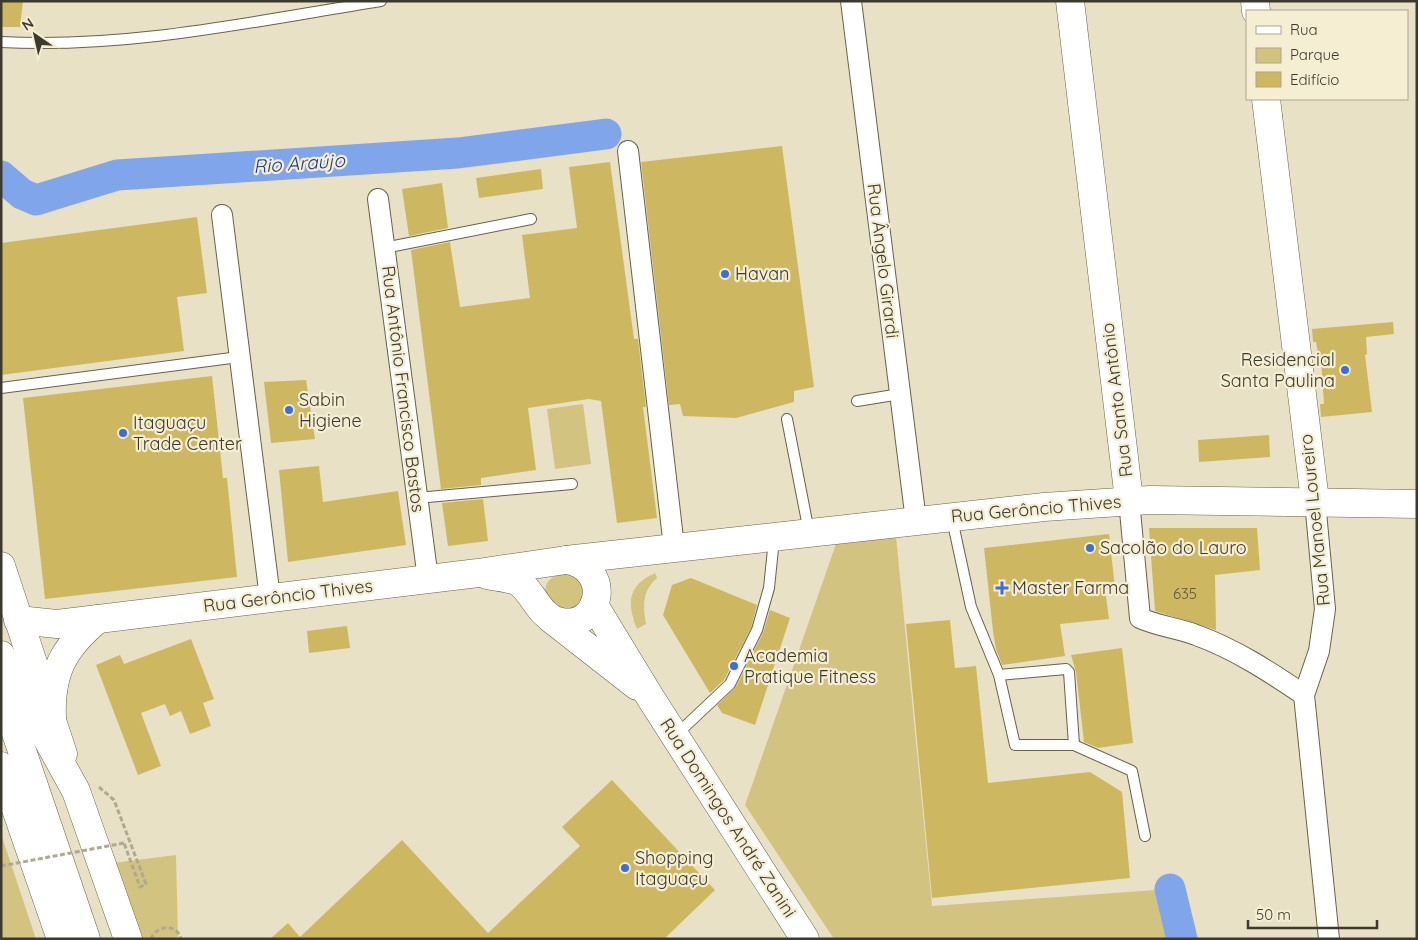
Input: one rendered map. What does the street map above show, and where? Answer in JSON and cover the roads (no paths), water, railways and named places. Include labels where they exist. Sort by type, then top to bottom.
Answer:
[{"type":"main road","name":"Rua Santo Antônio","points":[[1070,1],[1129,500]]},
{"type":"main road","name":"Rua Manoel Loureiro","points":[[1266,100],[1315,502]]},
{"type":"main road","name":"Rua Gerôncio Thives","points":[[18,620],[57,624],[478,573],[666,548],[1129,500],[1417,504]]},
{"type":"main road","points":[[596,595],[593,575],[586,567],[576,562],[561,561],[546,568],[537,581],[536,597],[544,611],[569,622],[580,619],[588,614],[596,595],[604,572],[618,564],[666,548]]},
{"type":"main road","points":[[1,566],[52,720],[85,786],[128,939]]},
{"type":"main road","points":[[478,573],[519,582],[544,611],[650,697]]},
{"type":"main road","name":"Rua Domingos André Zanini","points":[[596,595],[650,697],[806,939]]},
{"type":"main road","points":[[52,720],[51,694],[60,665],[83,632],[98,619]]},
{"type":"main road","points":[[35,672],[36,656],[40,646],[57,624]]},
{"type":"main road","points":[[1,655],[85,786]]},
{"type":"main road","points":[[1,689],[86,939]]},
{"type":"main road","points":[[1,766],[60,939]]},
{"type":"street","name":"Rua Ângelo Girardi","points":[[851,1],[916,521]]},
{"type":"street","points":[[628,152],[666,548]]},
{"type":"street","name":"Rua Antônio Francisco Bastos","points":[[378,199],[428,578]]},
{"type":"street","points":[[222,215],[270,598]]},
{"type":"street","name":"Rua Santo Antônio","points":[[1129,500],[1140,618],[1175,627],[1222,646],[1271,673],[1304,695]]},
{"type":"street","name":"Rua Manoel Loureiro","points":[[1315,502],[1325,609],[1319,651],[1304,695],[1329,939]]},
{"type":"lane","points":[[1,42],[87,44],[189,31],[381,1]]},
{"type":"lane","points":[[384,248],[532,219]]},
{"type":"lane","points":[[1,388],[239,357]]},
{"type":"lane","points":[[857,401],[900,394]]},
{"type":"lane","points":[[787,420],[809,533]]},
{"type":"lane","points":[[417,498],[572,484]]},
{"type":"lane","points":[[952,517],[970,607],[999,675],[1015,745],[1074,745],[1132,771],[1145,836]]},
{"type":"lane","points":[[675,736],[730,684],[757,630],[769,588],[774,537]]},
{"type":"lane","points":[[999,675],[1066,669],[1072,696],[1074,745]]},
{"type":"waterway","name":"Rio Araújo","points":[[1,176],[22,194],[36,200],[117,175],[458,153],[606,134]]},
{"type":"waterway","name":"Rio Araújo","points":[[1170,889],[1182,939]]},
{"type":"place","name":"Havan","points":[[725,274]]},
{"type":"place","name":"Residencial Santa Paulina","points":[[1345,370]]},
{"type":"place","name":"Sabin Higiene","points":[[289,410]]},
{"type":"place","name":"Itaguaçu Trade Center","points":[[123,433]]},
{"type":"place","name":"Sacolão do Lauro","points":[[1090,548]]},
{"type":"place","name":"Master Farma","points":[[1002,588]]},
{"type":"place","name":"Academia Pratique Fitness","points":[[734,666]]},
{"type":"place","name":"Shopping Itaguaçu","points":[[625,868]]}]
